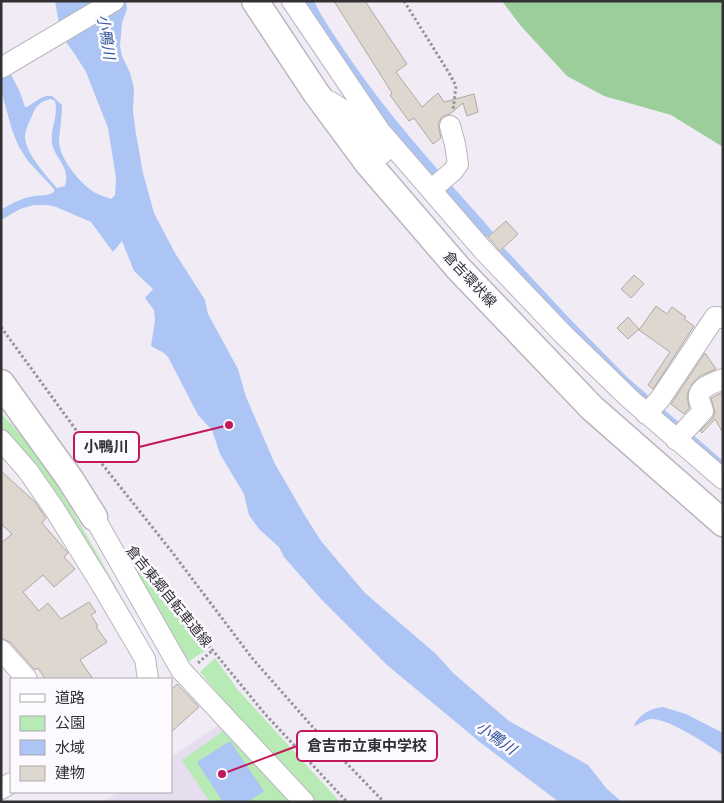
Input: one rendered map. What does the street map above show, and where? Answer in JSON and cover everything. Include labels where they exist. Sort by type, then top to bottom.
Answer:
[{"type":"main road","name":"倉吉環状線","points":[[255,1],[316,93],[367,162],[459,269],[592,408],[723,524]]},
{"type":"main road","points":[[1,383],[70,479],[94,517]]},
{"type":"street","points":[[1,68],[114,1]]},
{"type":"street","points":[[292,1],[340,75],[380,131],[483,250],[562,333],[646,414],[723,478]]},
{"type":"street","points":[[316,93],[345,111],[438,217],[457,218]]},
{"type":"street","points":[[432,189],[453,171],[458,164],[450,126]]},
{"type":"street","points":[[646,414],[660,399],[715,317],[723,318]]},
{"type":"street","points":[[676,440],[703,411],[699,393],[703,388],[723,379]]},
{"type":"street","points":[[1,404],[28,422]]},
{"type":"street","points":[[1,440],[28,471],[96,576],[145,659],[148,678]]},
{"type":"street","points":[[94,517],[181,672],[304,802]]},
{"type":"street","points":[[1,650],[26,678]]},
{"type":"path","points":[[404,1],[450,73],[456,86],[450,126]]},
{"type":"path","points":[[1,327],[87,445],[172,552],[252,658],[325,741],[384,802]]},
{"type":"path","name":"倉吉東郷自転車道線","points":[[141,563],[265,714],[347,802]]},
{"type":"path","points":[[181,672],[213,650]]},
{"type":"shaded area","points":[[225,721],[299,802],[102,802],[116,793],[172,793],[172,756]]},
{"type":"green space","points":[[502,1],[723,1],[723,147],[671,115],[604,96],[567,76],[520,25]]},
{"type":"green space","points":[[1,414],[14,426],[56,483],[147,643],[153,657],[1,432]]},
{"type":"green space","points":[[131,559],[134,559],[139,565],[206,650],[188,662]]},
{"type":"green space","points":[[215,658],[238,690],[340,802],[314,802],[241,722],[200,672]]},
{"type":"green space","points":[[229,727],[298,802],[210,802],[182,760]]},
{"type":"water","points":[[55,1],[126,1],[127,9],[122,23],[120,46],[134,88],[133,111],[136,134],[143,173],[154,213],[175,253],[205,300],[208,314],[238,369],[246,397],[275,464],[321,541],[365,593],[436,654],[453,673],[509,721],[588,765],[607,789],[622,802],[559,802],[481,743],[387,665],[321,599],[284,557],[279,547],[259,529],[249,515],[244,494],[220,454],[212,430],[198,415],[168,357],[151,346],[155,320],[154,310],[145,298],[153,289],[134,271],[122,241],[113,252],[91,222],[49,205],[34,205],[20,209],[1,220],[1,210],[5,207],[25,198],[47,195],[54,192],[54,189],[28,161],[19,147],[12,130],[1,90],[1,55],[20,92],[25,107],[46,96],[52,96],[62,105],[59,140],[62,153],[73,172],[95,193],[111,199],[115,195],[116,178],[108,128],[86,72],[61,35]],"holes":[[[47,100],[55,101],[56,113],[52,131],[52,142],[66,174],[65,186],[57,188],[32,156],[28,149],[25,135],[33,112],[37,107]]]},
{"type":"water","points":[[304,1],[314,1],[333,34],[378,98],[493,232],[485,239],[401,142],[366,95]]},
{"type":"water","points":[[504,248],[627,377],[723,461],[723,469],[636,395],[498,254]]},
{"type":"water","points":[[663,707],[686,714],[723,733],[723,755],[689,733],[660,720],[650,719],[634,726],[646,713]]},
{"type":"water","points":[[230,741],[264,791],[248,802],[223,802],[197,762]]},
{"type":"building","points":[[334,1],[365,1],[407,64],[396,72],[422,107],[438,93],[444,102],[474,94],[478,112],[467,116],[463,103],[450,114],[442,117],[438,124],[441,138],[433,144],[414,118],[409,121],[390,95],[392,93]]},
{"type":"building","points":[[506,221],[518,234],[500,251],[488,237]]},
{"type":"building","points":[[634,275],[644,284],[631,298],[621,289]]},
{"type":"building","points":[[656,306],[667,314],[672,307],[686,317],[684,319],[694,326],[653,389],[648,385],[670,352],[639,330]]},
{"type":"building","points":[[628,317],[639,329],[628,339],[617,328]]},
{"type":"building","points":[[705,353],[716,369],[700,376],[692,384],[687,395],[689,408],[684,414],[671,404]]},
{"type":"building","points":[[723,392],[723,433],[715,419],[702,433],[700,431],[712,419],[715,413],[711,398]]},
{"type":"building","points":[[1,471],[35,502],[46,518],[42,523],[68,553],[64,557],[75,569],[54,587],[43,575],[23,592],[39,611],[48,603],[61,619],[89,602],[96,612],[91,615],[98,626],[96,627],[107,642],[80,660],[92,678],[44,678],[38,668],[35,670],[10,642],[1,638],[1,543],[12,534],[1,524]]},
{"type":"building","points":[[177,684],[199,707],[172,731],[172,689]]},
{"type":"place","name":"小鴨川","points":[[229,425]]},
{"type":"place","name":"倉吉市立東中学校","points":[[222,774]]}]
